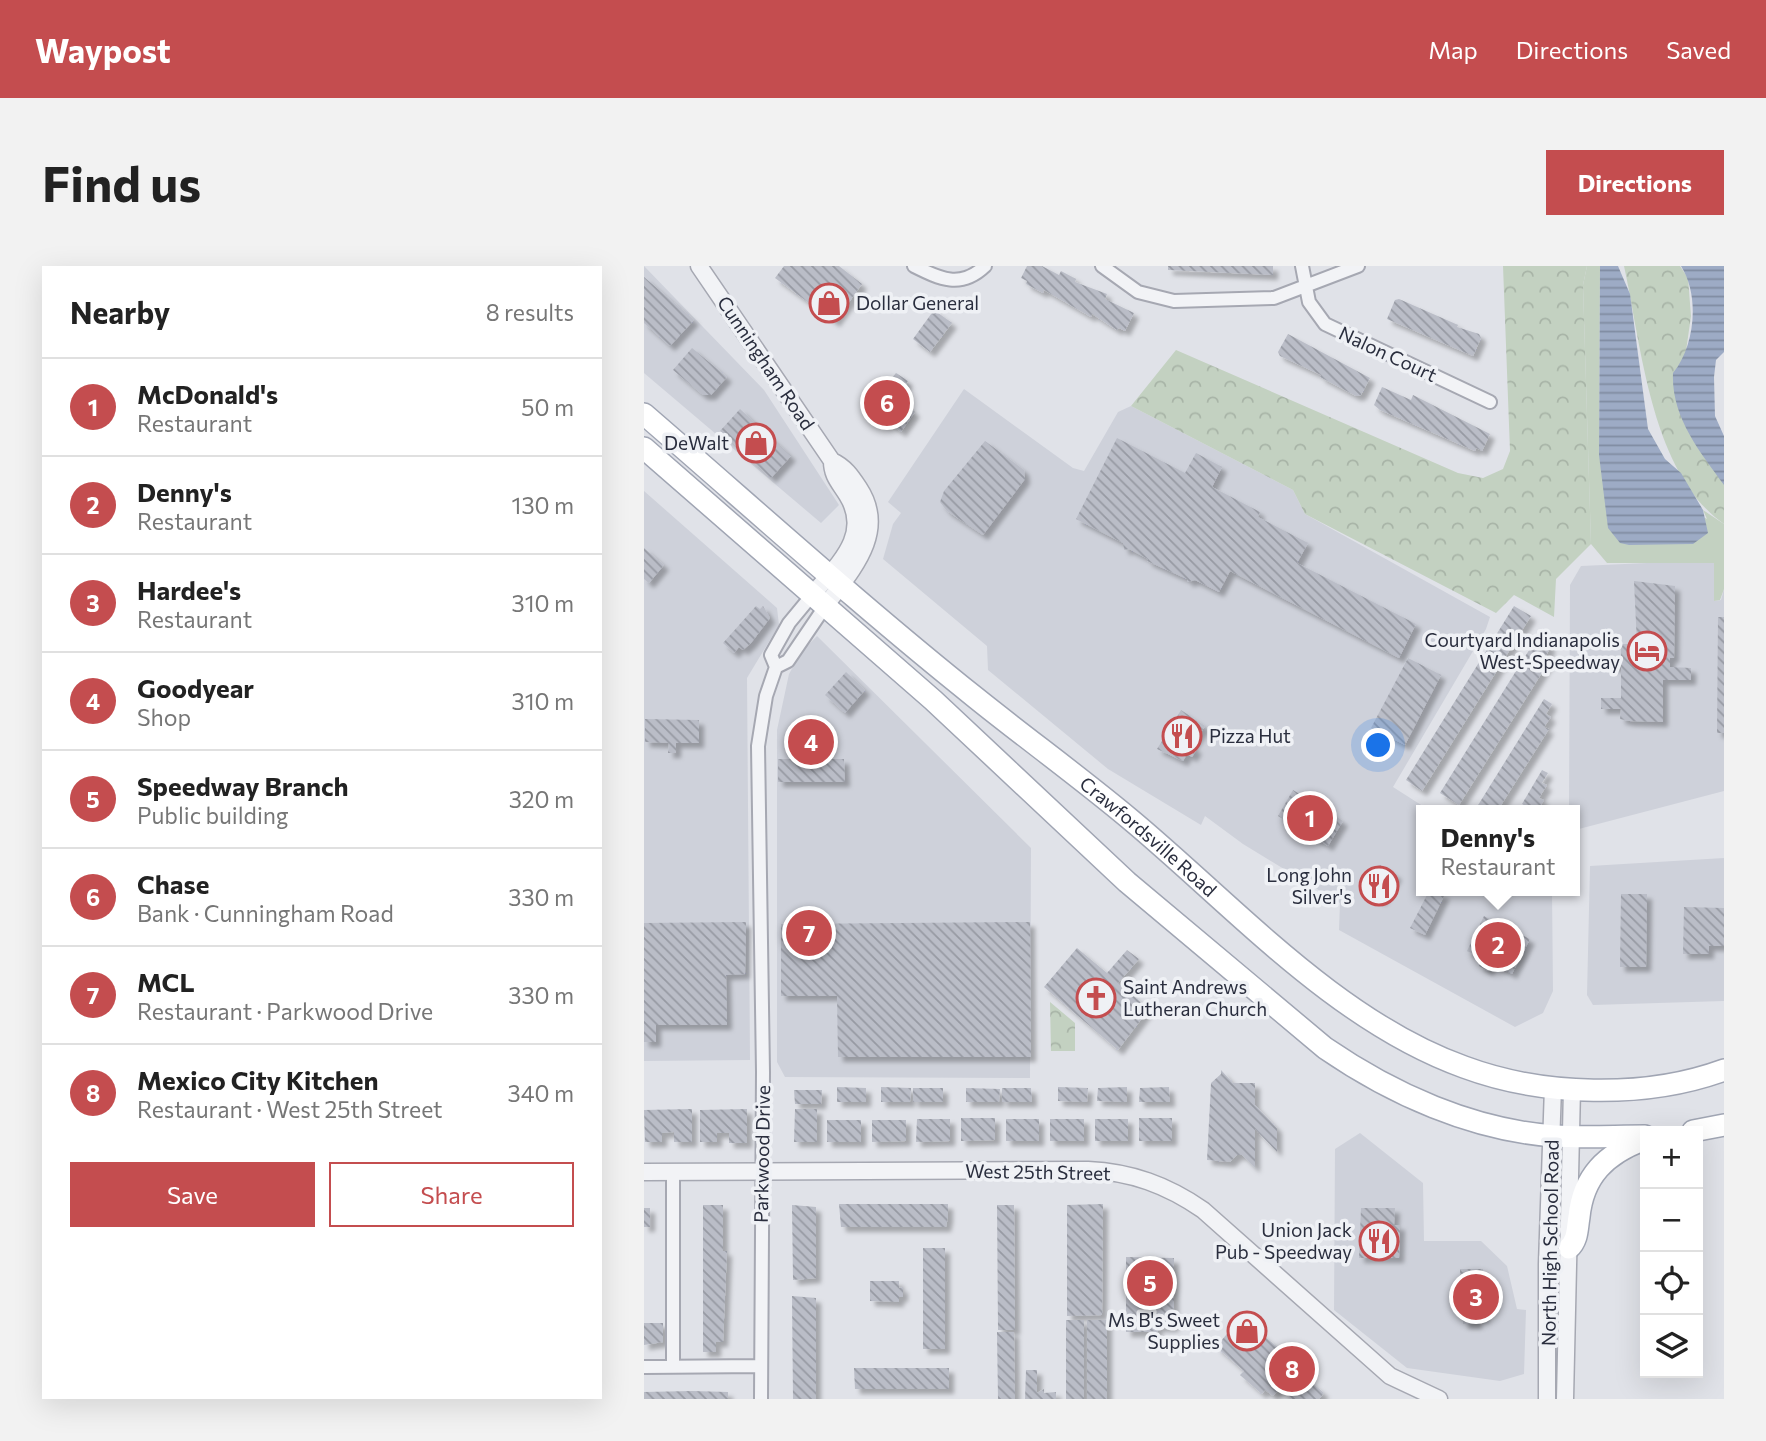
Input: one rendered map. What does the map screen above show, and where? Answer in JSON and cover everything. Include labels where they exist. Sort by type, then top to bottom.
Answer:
[{"type":"main road","name":"Crawfordsville Road","points":[[644,414],[976,698],[1131,821],[1350,1008],[1407,1043],[1464,1068],[1504,1079],[1563,1087],[1645,1087],[1724,1070]]},
{"type":"main road","points":[[644,448],[933,700],[1126,882],[1325,1048],[1354,1068],[1417,1100],[1483,1123],[1561,1136],[1640,1138]]},
{"type":"main road","points":[[1703,1129],[1724,1125]]},
{"type":"main road","points":[[1569,1248],[1576,1237],[1581,1201],[1589,1179],[1606,1160],[1640,1141]]},
{"type":"street","name":"Cunningham Road","points":[[699,266],[832,461],[843,466],[859,489],[871,520],[866,548],[820,599]]},
{"type":"street","points":[[914,266],[946,281],[966,280],[985,266]]},
{"type":"street","points":[[1102,266],[1134,290],[1164,301],[1251,301],[1274,298],[1358,266]]},
{"type":"street","name":"Nalon Court","points":[[1302,266],[1313,310],[1329,326],[1490,402]]},
{"type":"street","points":[[776,667],[788,661],[820,599]]},
{"type":"street","name":"Parkwood Drive","points":[[761,1399],[763,1072],[758,738],[766,695],[776,667],[771,655],[776,644],[820,599]]},
{"type":"street","name":"North High School Road","points":[[1547,1399],[1563,1087]]},
{"type":"street","name":"North High School Road","points":[[1561,1136],[1569,1248],[1565,1399]]},
{"type":"street","name":"West 25th Street","points":[[644,1172],[1088,1170],[1143,1178],[1179,1194],[1203,1210],[1390,1376],[1439,1399]]},
{"type":"street","points":[[673,1172],[673,1366]]},
{"type":"street","points":[[644,1367],[761,1366]]},
{"type":"shaded area","points":[[644,266],[764,390],[839,505],[821,523],[644,373]]},
{"type":"shaded area","points":[[964,389],[1073,468],[1084,471],[1118,412],[1131,406],[1293,490],[1305,514],[1490,617],[1486,629],[1393,787],[1421,805],[1416,805],[1416,896],[1552,896],[1553,991],[1543,1013],[1515,1027],[1339,930],[1340,903],[1243,844],[1205,816],[1201,825],[1108,769],[988,670],[987,646],[883,559],[893,524],[901,513],[888,502]]},
{"type":"shaded area","points":[[644,491],[777,608],[779,625],[747,678],[750,1060],[644,1061]]},
{"type":"shaded area","points":[[1715,563],[1714,601],[1721,600],[1724,589],[1724,791],[1580,829],[1580,805],[1569,805],[1570,585],[1581,566]]},
{"type":"shaded area","points":[[817,636],[1031,848],[1030,1078],[785,1077],[777,1062],[777,730],[789,674],[802,651]]},
{"type":"shaded area","points":[[1724,858],[1724,1001],[1593,1005],[1587,995],[1590,866]]},
{"type":"shaded area","points":[[1360,1133],[1423,1183],[1424,1241],[1481,1241],[1507,1266],[1517,1309],[1526,1310],[1524,1374],[1500,1381],[1407,1368],[1334,1310],[1335,1149]]},
{"type":"green space","points":[[1503,266],[1587,266],[1583,285],[1591,544],[1556,579],[1554,617],[1514,595],[1496,613],[1305,514],[1293,490],[1131,406],[1176,350],[1458,473],[1483,478],[1503,469],[1510,451]]},
{"type":"green space","points":[[1587,266],[1600,266],[1599,455],[1707,519],[1703,510],[1724,524],[1724,589],[1720,600],[1714,601],[1714,563],[1607,563],[1591,544],[1583,285]]},
{"type":"green space","points":[[1624,266],[1680,266],[1688,278],[1691,316],[1685,358],[1724,483],[1724,524],[1699,502],[1680,474],[1665,442],[1644,370]]},
{"type":"green space","points":[[1050,1002],[1075,1023],[1075,1051],[1051,1051]]},
{"type":"water","points":[[1600,266],[1618,266],[1630,294],[1648,429],[1665,459],[1681,473],[1703,510],[1708,533],[1693,544],[1629,545],[1620,543],[1608,528],[1599,455]]},
{"type":"water","points":[[1681,266],[1724,266],[1724,352],[1716,360],[1714,377],[1715,416],[1724,436],[1724,485],[1689,433],[1682,419],[1674,389],[1673,373],[1686,349],[1693,306],[1687,278]]},
{"type":"building","name":"Dollar General","points":[[784,266],[839,266],[862,284],[835,322],[775,278]]},
{"type":"building","points":[[1027,266],[1042,266],[1059,275],[1061,271],[1076,279],[1075,282],[1107,294],[1105,299],[1134,313],[1125,331],[1119,328],[1117,330],[1092,314],[1091,317],[1044,290],[1043,293],[1026,284],[1027,281],[1021,278]]},
{"type":"building","points":[[1168,266],[1273,266],[1273,275],[1168,270]]},
{"type":"building","points":[[644,277],[694,320],[670,346],[644,323]]},
{"type":"building","points":[[1399,299],[1458,325],[1457,327],[1479,334],[1481,338],[1473,356],[1387,319],[1395,300]]},
{"type":"building","points":[[934,310],[952,323],[930,352],[913,339]]},
{"type":"building","points":[[1288,334],[1370,378],[1361,395],[1356,396],[1320,377],[1321,375],[1280,356],[1278,352]]},
{"type":"building","points":[[692,348],[727,377],[711,395],[703,395],[673,370]]},
{"type":"building","points":[[896,373],[908,381],[896,398],[915,412],[901,432],[888,422],[886,425],[867,408]]},
{"type":"building","points":[[1382,387],[1411,400],[1413,395],[1490,434],[1482,451],[1476,448],[1475,451],[1380,410],[1374,405]]},
{"type":"building","name":"DeWalt","points":[[740,409],[791,456],[771,478],[720,431]]},
{"type":"building","points":[[1117,438],[1185,473],[1196,453],[1222,467],[1212,487],[1260,512],[1258,517],[1308,543],[1297,563],[1416,624],[1399,658],[1230,571],[1219,592],[1195,580],[1188,582],[1187,579],[1147,561],[1148,559],[1129,549],[1124,550],[1123,543],[1076,519]]},
{"type":"building","points":[[985,441],[1024,470],[1025,479],[983,535],[947,511],[940,502],[944,491]]},
{"type":"building","points":[[644,548],[664,565],[649,583],[644,579]]},
{"type":"building","name":"Courtyard Indianapolis West-Speedway","points":[[1634,581],[1675,586],[1674,658],[1670,658],[1670,667],[1691,668],[1691,680],[1663,680],[1663,722],[1629,721],[1620,719],[1621,709],[1601,709],[1601,698],[1621,698],[1621,667],[1609,667],[1609,660],[1621,660],[1621,644],[1637,644]]},
{"type":"building","points":[[756,606],[760,609],[763,606],[770,618],[751,643],[743,650],[739,647],[734,653],[723,643]]},
{"type":"building","points":[[1514,606],[1531,616],[1422,791],[1406,780]]},
{"type":"building","points":[[1718,617],[1724,617],[1724,733],[1717,733]]},
{"type":"building","points":[[1541,631],[1551,637],[1547,644],[1551,647],[1545,657],[1550,660],[1459,805],[1440,793]]},
{"type":"building","points":[[1408,658],[1441,675],[1405,745],[1371,728]]},
{"type":"building","points":[[846,672],[865,690],[845,713],[825,695]]},
{"type":"building","points":[[1544,699],[1552,704],[1546,714],[1551,717],[1544,727],[1549,729],[1501,805],[1478,805]]},
{"type":"building","name":"Pizza Hut","points":[[1181,710],[1205,726],[1192,746],[1197,749],[1192,757],[1187,754],[1183,761],[1157,749]]},
{"type":"building","points":[[645,719],[699,720],[699,743],[676,743],[676,753],[668,753],[669,743],[645,742]]},
{"type":"building","points":[[796,725],[825,725],[825,759],[844,759],[845,782],[778,782],[778,759],[796,759]]},
{"type":"building","points":[[1542,770],[1548,773],[1542,783],[1547,785],[1539,798],[1544,800],[1541,805],[1522,804]]},
{"type":"building","points":[[1293,790],[1343,821],[1328,846],[1278,816]]},
{"type":"building","name":"Long John Silver's","points":[[1380,865],[1397,875],[1381,901],[1364,891],[1371,880],[1367,878],[1370,872],[1374,875]]},
{"type":"building","points":[[1621,894],[1647,894],[1646,967],[1620,967]]},
{"type":"building","points":[[1426,896],[1444,896],[1425,935],[1410,928]]},
{"type":"building","points":[[1684,907],[1724,908],[1724,946],[1709,946],[1709,954],[1683,954]]},
{"type":"building","points":[[1484,916],[1530,939],[1512,974],[1492,963],[1488,971],[1479,966],[1482,958],[1467,951]]},
{"type":"building","points":[[746,922],[745,974],[726,975],[727,1025],[656,1025],[656,1042],[644,1042],[644,923]]},
{"type":"building","points":[[1030,922],[1031,1057],[838,1057],[837,996],[781,996],[781,924]]},
{"type":"building","name":"Saint Andrews Lutheran Church","points":[[1077,948],[1107,973],[1127,950],[1139,959],[1118,983],[1149,1009],[1118,1050],[1044,987]]},
{"type":"building","points":[[1221,1070],[1233,1083],[1255,1083],[1255,1105],[1277,1128],[1277,1152],[1255,1129],[1255,1168],[1242,1155],[1237,1155],[1230,1162],[1207,1160],[1211,1083],[1221,1074]]},
{"type":"building","points":[[837,1087],[866,1088],[866,1102],[837,1102]]},
{"type":"building","points":[[881,1087],[911,1088],[910,1102],[881,1102]]},
{"type":"building","points":[[1058,1087],[1088,1088],[1087,1102],[1058,1101]]},
{"type":"building","points":[[1127,1087],[1127,1102],[1097,1101],[1098,1088]]},
{"type":"building","points":[[1169,1087],[1170,1102],[1139,1102],[1140,1088]]},
{"type":"building","points":[[913,1088],[943,1088],[943,1102],[913,1102]]},
{"type":"building","points":[[966,1088],[1000,1089],[999,1102],[966,1102]]},
{"type":"building","points":[[1002,1088],[1031,1088],[1032,1102],[1002,1102]]},
{"type":"building","points":[[794,1090],[822,1090],[821,1104],[795,1104]]},
{"type":"building","points":[[692,1109],[692,1142],[674,1142],[674,1132],[662,1133],[662,1142],[645,1142],[644,1110]]},
{"type":"building","points":[[747,1109],[747,1143],[729,1143],[729,1133],[717,1133],[717,1142],[700,1142],[700,1110]]},
{"type":"building","points":[[795,1109],[817,1109],[817,1142],[794,1142]]},
{"type":"building","points":[[961,1118],[995,1118],[995,1140],[961,1141]]},
{"type":"building","points":[[1139,1118],[1172,1118],[1172,1141],[1139,1141]]},
{"type":"building","points":[[917,1119],[950,1119],[950,1141],[916,1142]]},
{"type":"building","points":[[1006,1119],[1039,1119],[1039,1141],[1006,1141]]},
{"type":"building","points":[[1050,1119],[1084,1119],[1084,1141],[1050,1141]]},
{"type":"building","points":[[1095,1119],[1128,1119],[1128,1141],[1095,1141]]},
{"type":"building","points":[[827,1120],[861,1120],[861,1142],[827,1142]]},
{"type":"building","points":[[872,1120],[906,1120],[906,1141],[872,1142]]},
{"type":"building","points":[[839,1204],[948,1204],[948,1217],[946,1227],[841,1227]]},
{"type":"building","points":[[1103,1204],[1102,1315],[1067,1316],[1067,1205]]},
{"type":"building","points":[[703,1205],[723,1205],[723,1251],[727,1251],[723,1342],[716,1342],[716,1352],[703,1352]]},
{"type":"building","points":[[792,1205],[816,1207],[816,1278],[793,1280]]},
{"type":"building","points":[[997,1205],[1014,1205],[1015,1330],[998,1330]]},
{"type":"building","points":[[644,1208],[650,1208],[650,1227],[644,1227]]},
{"type":"building","name":"Union Jack Pub - Speedway","points":[[1361,1208],[1395,1208],[1394,1225],[1400,1225],[1399,1258],[1359,1258]]},
{"type":"building","points":[[923,1248],[945,1248],[945,1349],[923,1349]]},
{"type":"building","points":[[1126,1257],[1174,1258],[1174,1327],[1157,1327],[1158,1332],[1126,1332]]},
{"type":"building","points":[[1460,1269],[1483,1269],[1483,1292],[1492,1292],[1492,1301],[1484,1301],[1484,1318],[1477,1318],[1477,1324],[1463,1324],[1463,1317],[1460,1317]]},
{"type":"building","points":[[870,1281],[899,1281],[899,1288],[903,1287],[903,1297],[899,1297],[899,1302],[870,1301]]},
{"type":"building","points":[[792,1296],[816,1298],[816,1399],[793,1399]]},
{"type":"building","points":[[1241,1317],[1292,1359],[1300,1368],[1298,1371],[1324,1393],[1319,1399],[1292,1399],[1280,1388],[1273,1396],[1265,1390],[1262,1394],[1240,1375],[1244,1371],[1216,1347]]},
{"type":"building","points":[[1066,1320],[1084,1320],[1084,1399],[1066,1399]]},
{"type":"building","points":[[1087,1320],[1107,1320],[1107,1399],[1087,1399]]},
{"type":"building","points":[[644,1323],[663,1323],[663,1342],[644,1345]]},
{"type":"building","points":[[997,1332],[1014,1332],[1015,1399],[998,1399]]},
{"type":"building","points":[[854,1368],[949,1368],[949,1389],[855,1389]]},
{"type":"building","points":[[1026,1370],[1037,1370],[1037,1393],[1044,1389],[1044,1393],[1056,1392],[1056,1399],[1025,1399]]},
{"type":"building","points":[[644,1392],[728,1392],[728,1399],[644,1399]]},
{"type":"place","name":"Dollar General","points":[[829,303]]},
{"type":"place","name":"Chase","points":[[887,403]]},
{"type":"place","name":"DeWalt","points":[[756,443]]},
{"type":"place","name":"Courtyard Indianapolis West-Speedway","points":[[1647,651]]},
{"type":"place","name":"Pizza Hut","points":[[1182,736]]},
{"type":"place","name":"Goodyear","points":[[811,742]]},
{"type":"place","name":"McDonald's","points":[[1310,818]]},
{"type":"place","name":"Long John Silver's","points":[[1379,886]]},
{"type":"place","name":"MCL","points":[[809,933]]},
{"type":"place","name":"Denny's","points":[[1498,945]]},
{"type":"place","name":"Saint Andrews Lutheran Church","points":[[1096,998]]},
{"type":"place","name":"Union Jack Pub - Speedway","points":[[1379,1241]]},
{"type":"place","name":"Speedway Branch","points":[[1150,1283]]},
{"type":"place","name":"Hardee's","points":[[1476,1297]]},
{"type":"place","name":"Ms B's Sweet Supplies","points":[[1247,1331]]},
{"type":"place","name":"Mexico City Kitchen","points":[[1292,1369]]}]
